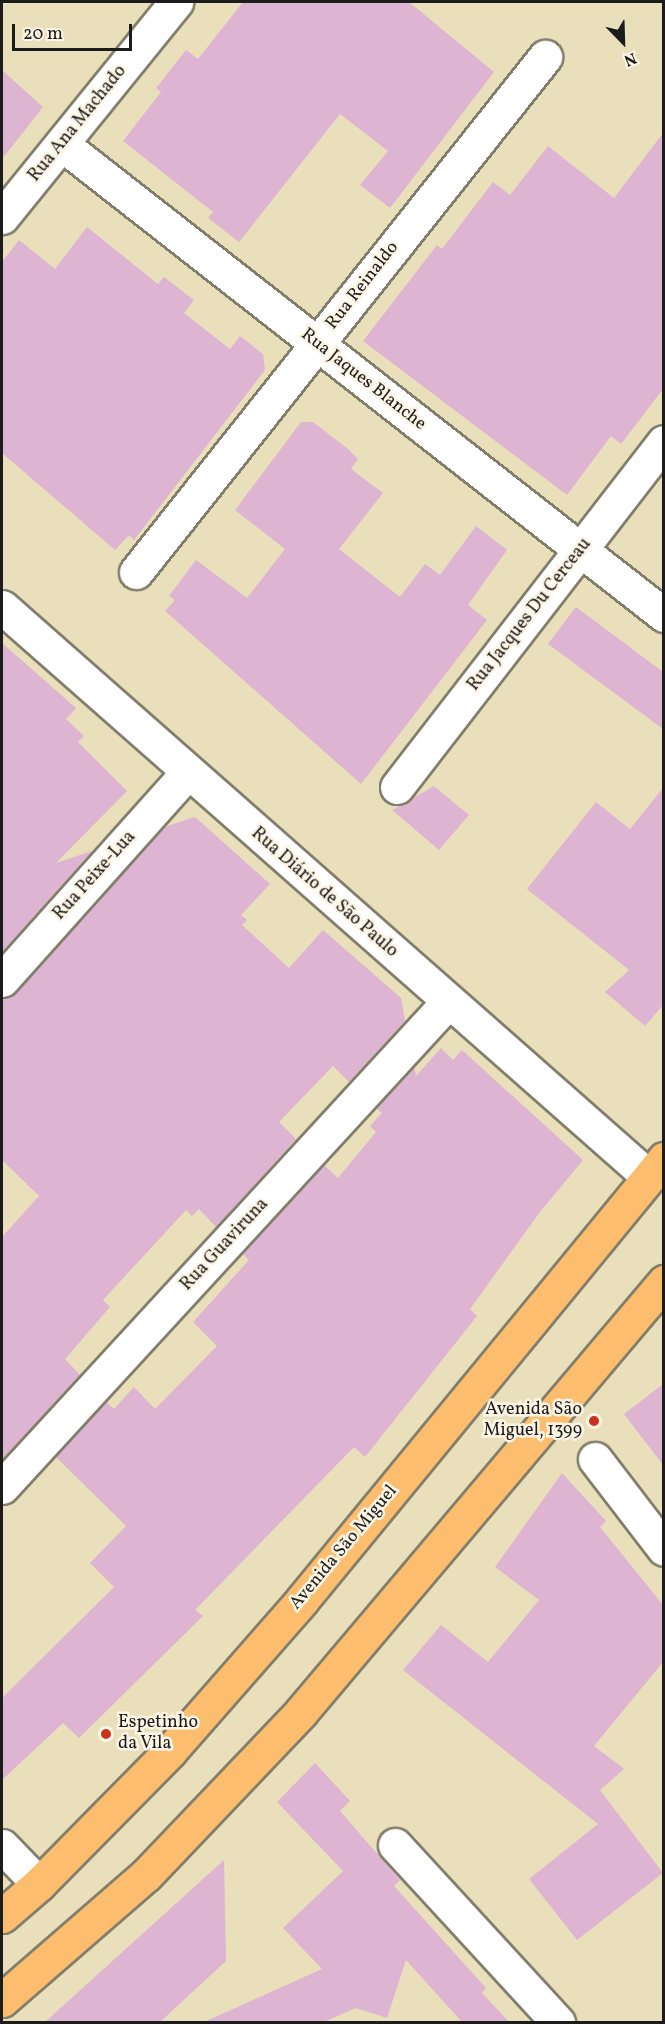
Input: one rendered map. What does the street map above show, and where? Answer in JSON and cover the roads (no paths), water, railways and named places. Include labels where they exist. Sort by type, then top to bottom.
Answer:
[{"type":"main road","name":"Avenida São Miguel","points":[[2,1916],[39,1884],[170,1751],[302,1600],[656,1168]]},
{"type":"main road","points":[[2,2000],[146,1875],[301,1712],[663,1282]]},
{"type":"street","name":"Rua Ana Machado","points":[[2,217],[63,145],[176,2]]},
{"type":"street","name":"Rua Reinaldo","points":[[136,572],[545,57]]},
{"type":"street","name":"Rua Jaques Blanche","points":[[63,145],[663,615]]},
{"type":"street","name":"Rua Jacques Du Cerceau","points":[[397,787],[663,442]]},
{"type":"street","name":"Rua Diário de São Paulo","points":[[2,607],[448,1002],[656,1168]]},
{"type":"street","name":"Rua Peixe-Lua","points":[[2,980],[188,772]]},
{"type":"street","name":"Rua Guaviruna","points":[[2,1487],[448,1002]]},
{"type":"street","points":[[595,1459],[663,1549]]},
{"type":"street","points":[[395,1845],[558,2022]]},
{"type":"street","points":[[2,1846],[39,1884]]},
{"type":"place","name":"Avenida São Miguel, 1399","points":[[594,1421]]},
{"type":"place","name":"Espetinho da Vila","points":[[106,1734]]}]
